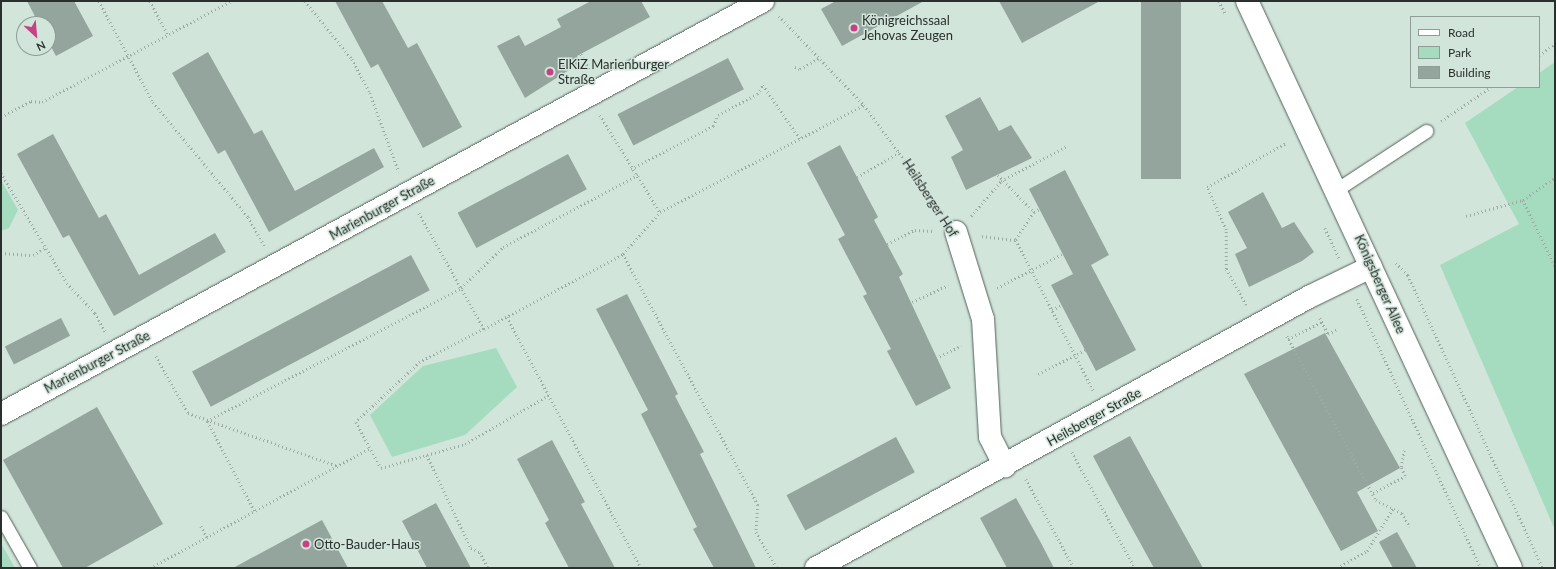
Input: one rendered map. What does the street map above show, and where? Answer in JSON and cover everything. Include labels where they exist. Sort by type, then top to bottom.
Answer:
[{"type":"street","name":"Marienburger Straße","points":[[1,414],[589,96],[761,1]]},
{"type":"street","name":"Königsberger Allee","points":[[1247,1],[1336,190],[1380,263],[1511,568]]},
{"type":"street","name":"Heilsberger Hof","points":[[956,232],[968,275],[983,319],[990,437],[1010,463]]},
{"type":"street","name":"Heilsberger Straße","points":[[816,568],[1062,435],[1267,321],[1380,263]]},
{"type":"lane","points":[[1336,190],[1426,132]]},
{"type":"lane","points":[[1,517],[30,568]]},
{"type":"path","points":[[99,1],[153,102],[248,217],[276,265]]},
{"type":"path","points":[[150,1],[168,35]]},
{"type":"path","points":[[1,117],[32,101],[42,102],[231,1]]},
{"type":"path","points":[[305,1],[352,60],[370,93],[408,194],[484,329]]},
{"type":"path","name":"Heilsberger Hof","points":[[761,1],[821,57],[864,105],[900,152],[956,232]]},
{"type":"path","points":[[1540,54],[1555,44]]},
{"type":"path","points":[[795,67],[800,68],[821,57]]},
{"type":"path","points":[[631,169],[713,126],[718,115],[757,94],[763,85],[800,140]]},
{"type":"path","points":[[1426,132],[1490,88]]},
{"type":"path","points":[[589,96],[631,169],[638,175],[660,212]]},
{"type":"path","points":[[549,395],[465,444],[381,468],[356,422],[420,362],[623,254],[660,212],[800,140],[864,105]]},
{"type":"path","points":[[1286,143],[1207,187],[1226,230],[1226,269],[1267,321],[1288,339],[1376,500],[1402,513],[1410,527]]},
{"type":"path","points":[[956,232],[1001,181],[1067,146]]},
{"type":"path","points":[[857,177],[900,152]]},
{"type":"path","points":[[1,173],[67,283],[95,313],[116,352]]},
{"type":"path","points":[[207,421],[461,288],[503,248],[638,175]]},
{"type":"path","points":[[998,175],[1001,181],[1034,212]]},
{"type":"path","points":[[1466,216],[1523,200],[1555,178]]},
{"type":"path","points":[[1523,200],[1555,266]]},
{"type":"path","points":[[1016,240],[1034,212],[1039,209]]},
{"type":"path","points":[[887,244],[915,230],[956,232],[1016,240]]},
{"type":"path","points":[[1016,240],[1105,411]]},
{"type":"path","points":[[1,253],[32,255],[45,248]]},
{"type":"path","points":[[623,254],[758,505],[756,532],[776,568]]},
{"type":"path","points":[[977,298],[1062,254]]},
{"type":"path","points":[[1380,263],[1408,275],[1543,568]]},
{"type":"path","points":[[912,302],[968,275]]},
{"type":"path","points":[[1052,310],[1062,305]]},
{"type":"path","points":[[507,317],[641,568]]},
{"type":"path","points":[[1288,339],[1322,322]]},
{"type":"path","points":[[145,337],[188,413],[207,421],[338,466]]},
{"type":"path","points":[[1038,374],[1085,350]]},
{"type":"path","points":[[207,421],[254,511]]},
{"type":"path","points":[[1062,435],[1135,568]]},
{"type":"path","points":[[150,568],[370,448]]},
{"type":"path","points":[[1373,493],[1405,476],[1401,467],[1404,450]]},
{"type":"path","points":[[427,455],[471,548],[480,552],[488,568]]},
{"type":"path","points":[[1010,463],[1074,568]]},
{"type":"path","points":[[1337,568],[1367,551],[1393,508]]},
{"type":"path","points":[[201,526],[207,537]]},
{"type":"green space","points":[[1555,62],[1555,530],[1440,265],[1519,224],[1465,123],[1517,88],[1540,88],[1540,72]]},
{"type":"green space","points":[[1,180],[18,210],[9,228],[1,231]]},
{"type":"green space","points":[[496,348],[517,387],[465,435],[392,457],[370,415],[423,366]]},
{"type":"green space","points":[[1,543],[15,568],[1,568]]},
{"type":"building","points":[[27,1],[74,1],[93,36],[56,56],[56,16],[35,16]]},
{"type":"building","points":[[335,1],[382,1],[408,48],[417,43],[462,127],[423,148],[378,64],[371,68]]},
{"type":"building","points":[[591,1],[641,1],[650,17],[577,56],[580,63],[525,98],[497,46],[519,35],[525,46],[561,27],[557,19]]},
{"type":"building","name":"Königreichssaal Jehovas Zeugen","points":[[836,1],[924,1],[842,46],[821,9]]},
{"type":"building","points":[[999,1],[1100,1],[1022,43]]},
{"type":"building","points":[[1141,1],[1181,1],[1181,179],[1141,179]]},
{"type":"building","points":[[208,52],[254,134],[262,130],[295,191],[374,148],[384,167],[269,232],[225,150],[218,154],[172,73]]},
{"type":"building","points":[[728,58],[744,89],[633,145],[618,114]]},
{"type":"building","points":[[980,97],[999,131],[1011,125],[1032,158],[966,190],[951,157],[963,150],[945,116]]},
{"type":"building","points":[[53,134],[99,218],[106,214],[139,275],[215,233],[226,252],[114,316],[69,235],[63,238],[17,154]]},
{"type":"building","points":[[840,145],[878,217],[874,220],[903,274],[899,277],[951,388],[916,406],[887,351],[891,349],[863,296],[867,294],[838,239],[845,235],[807,163]]},
{"type":"building","points":[[568,154],[587,189],[476,248],[458,213]]},
{"type":"building","points":[[1065,170],[1109,255],[1091,265],[1136,350],[1096,371],[1051,285],[1073,274],[1029,189]]},
{"type":"building","points":[[1263,192],[1282,228],[1294,222],[1314,252],[1302,261],[1249,287],[1235,254],[1247,248],[1228,212]]},
{"type":"building","points":[[411,255],[430,290],[211,407],[192,371]]},
{"type":"building","points":[[627,294],[678,394],[675,396],[704,452],[700,454],[756,568],[714,568],[693,529],[697,527],[641,414],[648,410],[596,309]]},
{"type":"building","points":[[61,318],[70,336],[14,364],[5,347]]},
{"type":"building","points":[[1325,333],[1400,468],[1357,492],[1378,531],[1341,551],[1244,374]]},
{"type":"building","points":[[97,407],[163,524],[85,568],[63,568],[3,460]]},
{"type":"building","points":[[1130,436],[1203,568],[1154,568],[1093,456]]},
{"type":"building","points":[[896,437],[915,472],[805,531],[787,495]]},
{"type":"building","points":[[552,440],[585,502],[581,504],[615,568],[569,568],[545,523],[549,520],[517,459]]},
{"type":"building","points":[[1016,498],[1054,568],[1007,568],[980,518]]},
{"type":"building","points":[[436,503],[471,568],[427,568],[402,521]]},
{"type":"building","name":"Otto-Bauder-Haus","points":[[322,520],[348,568],[233,568]]},
{"type":"building","points":[[1397,532],[1417,568],[1393,568],[1379,542]]},
{"type":"place","name":"Königreichssaal Jehovas Zeugen","points":[[854,28]]},
{"type":"place","name":"ElKiZ Marienburger Straße","points":[[550,72]]},
{"type":"place","name":"Otto-Bauder-Haus","points":[[306,544]]}]
